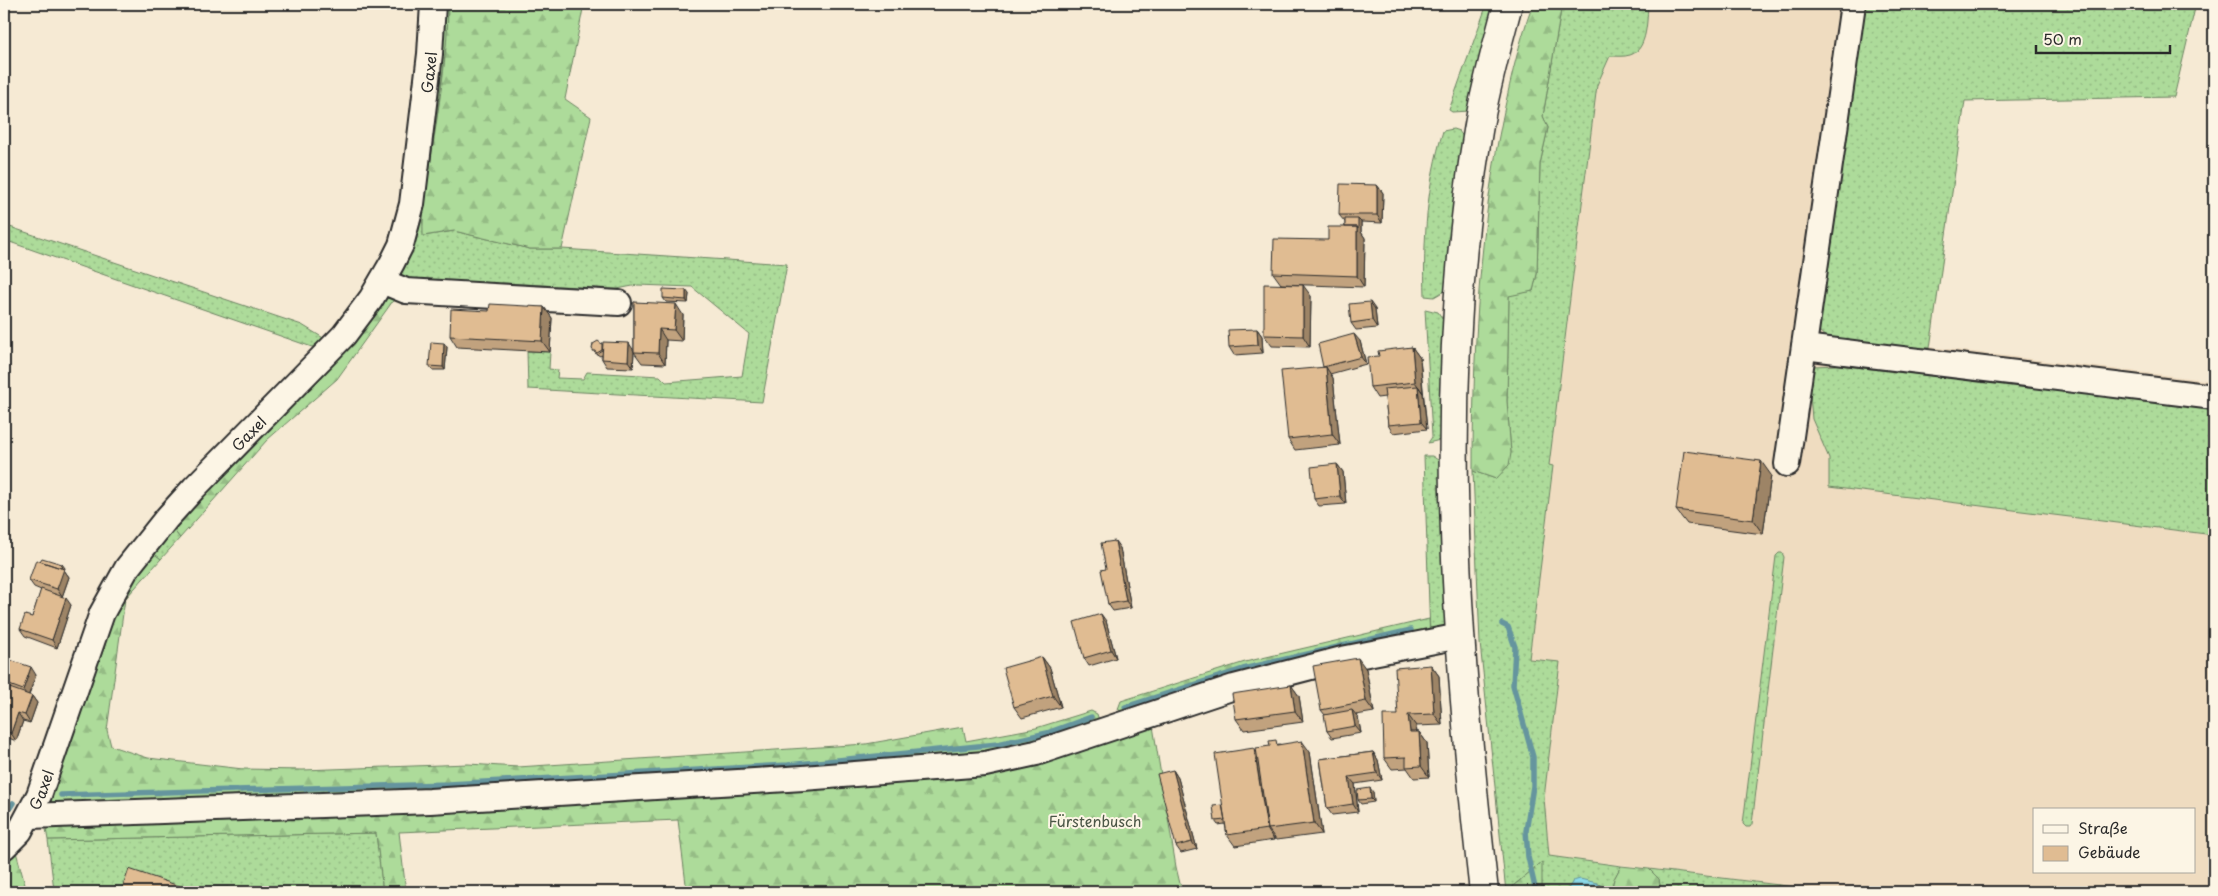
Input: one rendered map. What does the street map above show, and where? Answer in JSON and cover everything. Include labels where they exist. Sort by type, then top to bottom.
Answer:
[{"type":"main road","points":[[1484,892],[1471,777],[1460,636],[1453,429],[1456,325],[1464,229],[1478,130],[1492,61],[1508,4]]},
{"type":"street","name":"Gaxel","points":[[4,847],[20,831],[30,816],[39,796],[102,613],[127,568],[166,518],[194,488],[340,340],[358,318],[382,281],[401,245],[412,204],[424,108],[433,4]]},
{"type":"street","points":[[1787,464],[1853,4]]},
{"type":"street","points":[[382,281],[406,291],[619,304]]},
{"type":"street","points":[[1804,347],[2214,398]]},
{"type":"street","points":[[30,816],[79,816],[447,800],[793,779],[985,764],[1036,753],[1234,687],[1342,659],[1460,636]]},
{"type":"shaded area","points":[[1648,4],[2196,4],[2174,97],[1965,101],[1931,347],[2214,381],[2214,892],[1835,892],[1549,856],[1544,798],[1560,663],[1529,660],[1553,466],[1549,465],[1597,85],[1610,56],[1632,55],[1643,41]]},
{"type":"green space","points":[[439,4],[448,4],[448,34],[423,222],[424,236],[454,231],[530,249],[562,249],[787,264],[762,402],[528,389],[527,351],[550,352],[549,369],[558,370],[557,378],[583,379],[587,372],[660,376],[666,382],[742,376],[749,334],[692,287],[638,285],[617,289],[504,283],[482,286],[405,281],[401,276]]},
{"type":"green space","points":[[448,4],[584,4],[565,99],[591,117],[562,249],[530,249],[454,231],[423,236],[425,198],[444,62]]},
{"type":"green space","points":[[1487,4],[1496,4],[1469,111],[1452,112],[1449,110]]},
{"type":"green space","points":[[1533,4],[1562,4],[1543,116],[1548,128],[1540,164],[1537,274],[1533,291],[1509,296],[1507,401],[1511,453],[1509,465],[1496,479],[1473,471],[1478,303],[1486,219],[1499,136],[1509,86]]},
{"type":"green space","points":[[1562,4],[1648,4],[1647,25],[1640,47],[1630,55],[1610,56],[1597,85],[1549,465],[1553,466],[1529,659],[1560,662],[1544,798],[1549,856],[1621,866],[1614,879],[1611,892],[1597,883],[1566,890],[1566,892],[1542,892],[1541,863],[1513,886],[1514,892],[1506,892],[1480,643],[1473,471],[1496,479],[1511,453],[1507,401],[1509,295],[1533,291],[1537,274],[1540,164],[1548,128],[1543,116]]},
{"type":"green space","points":[[1864,4],[2196,4],[2174,97],[1965,101],[1930,348],[1830,341],[1818,330]]},
{"type":"green space","points":[[1453,129],[1459,131],[1464,138],[1446,290],[1434,297],[1425,296],[1427,212],[1433,171],[1443,131]]},
{"type":"green space","points":[[4,225],[302,325],[325,339],[312,347],[4,240]]},
{"type":"green space","points":[[395,298],[337,379],[267,440],[180,538],[169,524],[382,299]]},
{"type":"green space","points":[[1425,309],[1438,312],[1444,321],[1440,440],[1428,443],[1432,437]]},
{"type":"green space","points":[[1837,365],[2214,408],[2214,535],[1829,487],[1829,458],[1812,419],[1809,382],[1813,366]]},
{"type":"green space","points":[[1424,456],[1432,456],[1441,462],[1448,623],[1430,636]]},
{"type":"green space","points":[[169,524],[180,538],[161,559],[148,549]]},
{"type":"green space","points":[[148,549],[161,559],[125,599],[107,730],[111,746],[148,758],[243,769],[303,770],[468,764],[518,767],[866,744],[963,727],[966,741],[1036,728],[1091,711],[1097,714],[1101,727],[1015,753],[669,782],[50,804],[47,799],[99,636]]},
{"type":"green space","points":[[1782,553],[1784,557],[1752,824],[1750,827],[1746,827],[1743,824],[1776,556]]},
{"type":"green space","points":[[1429,619],[1430,636],[1127,716],[1118,709],[1121,701],[1245,662]]},
{"type":"green space","name":"Fürstenbusch","points":[[1153,726],[1176,867],[1182,892],[687,892],[678,820],[399,832],[406,892],[383,892],[376,833],[48,840],[45,823],[918,779]]},
{"type":"green space","points":[[376,833],[383,892],[229,892],[228,887],[54,890],[48,840]]},
{"type":"green space","points":[[15,848],[27,892],[4,892],[4,858]]},
{"type":"green space","points":[[1542,862],[1542,892],[1514,892],[1513,886]]},
{"type":"green space","points":[[1621,866],[1649,869],[1659,879],[1661,892],[1611,892],[1614,879]]},
{"type":"green space","points":[[1649,869],[1779,885],[1770,892],[1661,892],[1659,879]]},
{"type":"green space","points":[[1779,885],[1830,892],[1770,892]]},
{"type":"water","points":[[1580,879],[1597,883],[1608,892],[1566,892],[1573,881]]},
{"type":"building","points":[[1340,184],[1377,185],[1377,215],[1339,215]]},
{"type":"building","points":[[1345,219],[1358,219],[1358,229],[1357,227],[1345,227]]},
{"type":"building","points":[[1328,227],[1357,227],[1357,276],[1273,273],[1274,239],[1328,240]]},
{"type":"building","points":[[1264,284],[1303,285],[1303,336],[1264,335]]},
{"type":"building","points":[[663,289],[686,290],[686,300],[663,298]]},
{"type":"building","points":[[634,302],[676,304],[674,330],[659,329],[658,353],[634,352]]},
{"type":"building","points":[[1370,302],[1372,320],[1351,323],[1349,304]]},
{"type":"building","points":[[490,304],[544,307],[542,341],[450,336],[451,309],[489,311]]},
{"type":"building","points":[[1257,329],[1258,345],[1229,347],[1228,330]]},
{"type":"building","points":[[1354,334],[1361,357],[1323,367],[1318,344]]},
{"type":"building","points":[[598,341],[602,344],[602,350],[597,353],[592,349],[593,344]]},
{"type":"building","points":[[431,342],[444,343],[443,367],[429,366]]},
{"type":"building","points":[[603,342],[629,343],[628,361],[602,359]]},
{"type":"building","points":[[1412,347],[1415,382],[1370,387],[1367,357],[1379,356],[1378,351]]},
{"type":"building","points":[[1326,367],[1332,434],[1288,439],[1281,371]]},
{"type":"building","points":[[1418,386],[1421,422],[1388,425],[1384,389]]},
{"type":"building","points":[[1684,451],[1761,461],[1753,520],[1676,510]]},
{"type":"building","points":[[1337,464],[1340,496],[1314,499],[1311,467]]},
{"type":"building","points":[[1115,541],[1126,601],[1108,604],[1101,570],[1106,569],[1101,543]]},
{"type":"building","points":[[42,558],[62,564],[61,568],[40,561]]},
{"type":"building","points":[[36,560],[64,569],[57,589],[29,580]]},
{"type":"building","points":[[41,589],[66,598],[52,640],[20,629],[25,615],[32,617]]},
{"type":"building","points":[[1101,614],[1111,650],[1084,658],[1074,622]]},
{"type":"building","points":[[1042,657],[1053,696],[1014,707],[1003,668]]},
{"type":"building","points":[[4,658],[31,667],[23,690],[4,683]]},
{"type":"building","points":[[1358,658],[1366,701],[1321,710],[1313,666]]},
{"type":"building","points":[[1431,665],[1434,714],[1408,715],[1410,732],[1419,732],[1421,766],[1406,767],[1406,757],[1384,758],[1383,715],[1398,715],[1395,668]]},
{"type":"building","points":[[1291,685],[1295,711],[1236,719],[1232,694]]},
{"type":"building","points":[[4,686],[32,696],[25,715],[18,713],[11,733],[4,731]]},
{"type":"building","points":[[1352,710],[1355,726],[1327,731],[1324,715]]},
{"type":"building","points":[[1276,740],[1277,745],[1302,741],[1314,823],[1268,829],[1256,748],[1270,746],[1269,741]]},
{"type":"building","points":[[1254,748],[1267,829],[1227,835],[1215,754]]},
{"type":"building","points":[[1373,752],[1377,773],[1349,777],[1353,804],[1327,808],[1320,759]]},
{"type":"building","points":[[1173,770],[1192,842],[1176,846],[1157,774]]},
{"type":"building","points":[[1370,788],[1371,799],[1358,800],[1357,790]]},
{"type":"building","points":[[1222,805],[1225,820],[1215,821],[1213,806]]},
{"type":"building","points":[[129,869],[182,887],[180,892],[121,892]]},
{"type":"waterway","points":[[1502,624],[1508,627],[1515,647],[1513,685],[1533,757],[1533,786],[1526,831],[1528,857],[1536,892]]},
{"type":"waterway","points":[[1125,707],[1243,669],[1411,630]]},
{"type":"waterway","points":[[61,795],[449,784],[788,765],[998,744],[1047,733],[1091,717]]},
{"type":"waterway","points":[[4,817],[13,803]]}]
